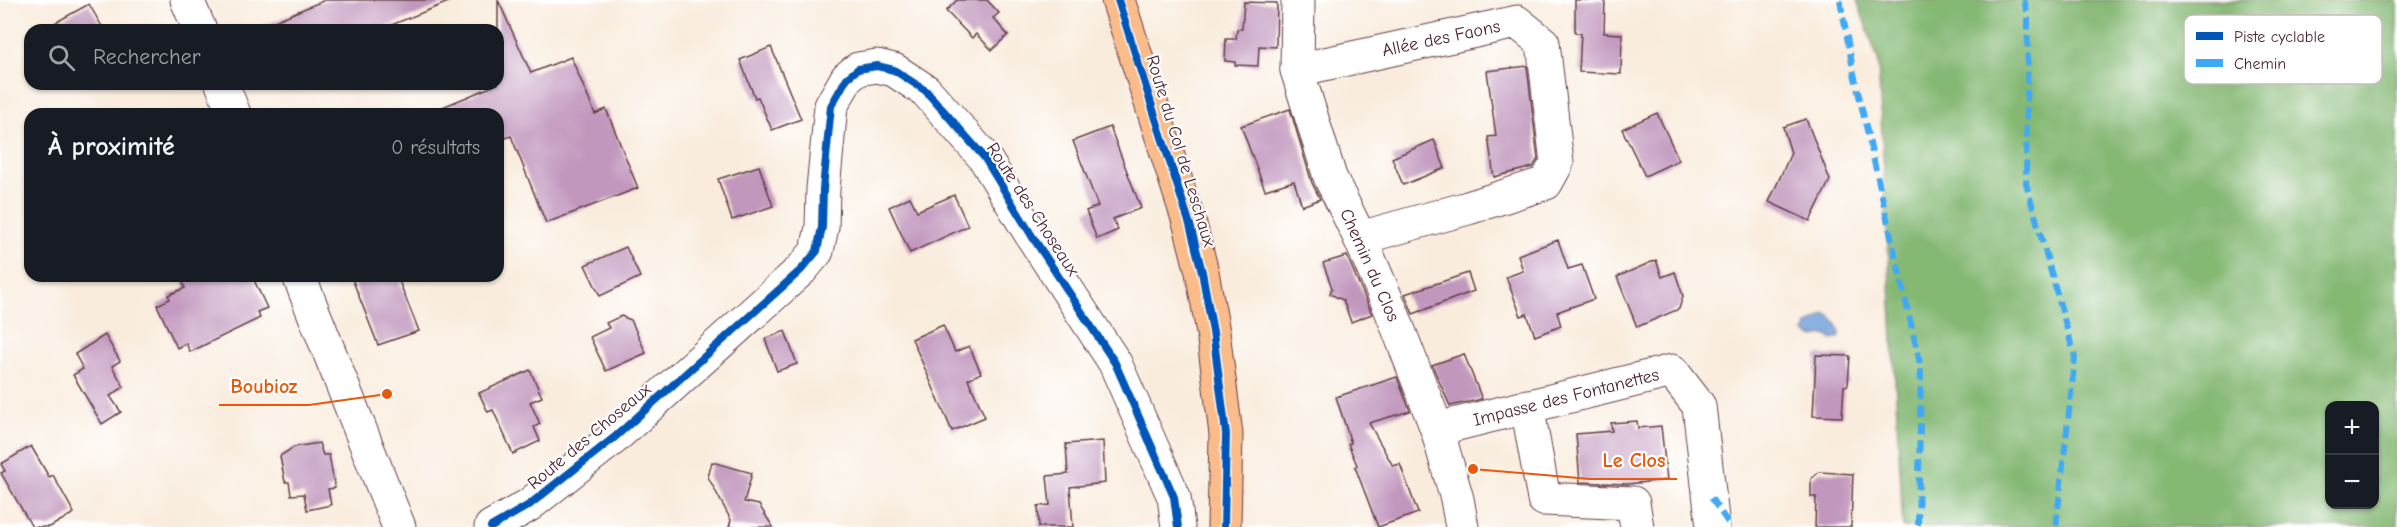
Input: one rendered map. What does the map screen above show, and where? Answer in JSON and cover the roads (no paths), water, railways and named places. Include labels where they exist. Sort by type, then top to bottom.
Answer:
[{"type":"main road","name":"Route du Col de Leschaux","points":[[1118,0],[1190,225],[1202,272],[1213,332],[1226,434],[1224,527]]},
{"type":"street","points":[[187,0],[197,24]]},
{"type":"street","name":"Chemin du Clos","points":[[1298,0],[1297,70],[1330,177],[1360,238],[1391,310],[1437,429],[1457,499],[1462,527]]},
{"type":"street","name":"Allée des Faons","points":[[1297,70],[1517,22],[1543,43],[1557,163],[1546,183],[1468,208],[1360,238]]},
{"type":"street","name":"Route des Choseaux","points":[[491,527],[538,516],[623,430],[801,270],[816,251],[822,227],[825,157],[831,106],[847,78],[858,69],[877,66],[894,70],[926,91],[984,157],[1032,236],[1115,363],[1174,497],[1178,527]]},
{"type":"street","points":[[224,90],[232,108]]},
{"type":"street","points":[[301,282],[399,527]]},
{"type":"street","name":"Impasse des Fontanettes","points":[[1437,429],[1672,370],[1699,406],[1713,527]]},
{"type":"street","points":[[1527,406],[1544,499],[1634,503],[1637,527]]},
{"type":"water","points":[[1825,314],[1836,323],[1840,337],[1833,340],[1826,335],[1812,337],[1805,332],[1807,325]]},
{"type":"place","name":"Boubioz","points":[[387,394]]},
{"type":"place","name":"Le Clos","points":[[1473,469]]}]
